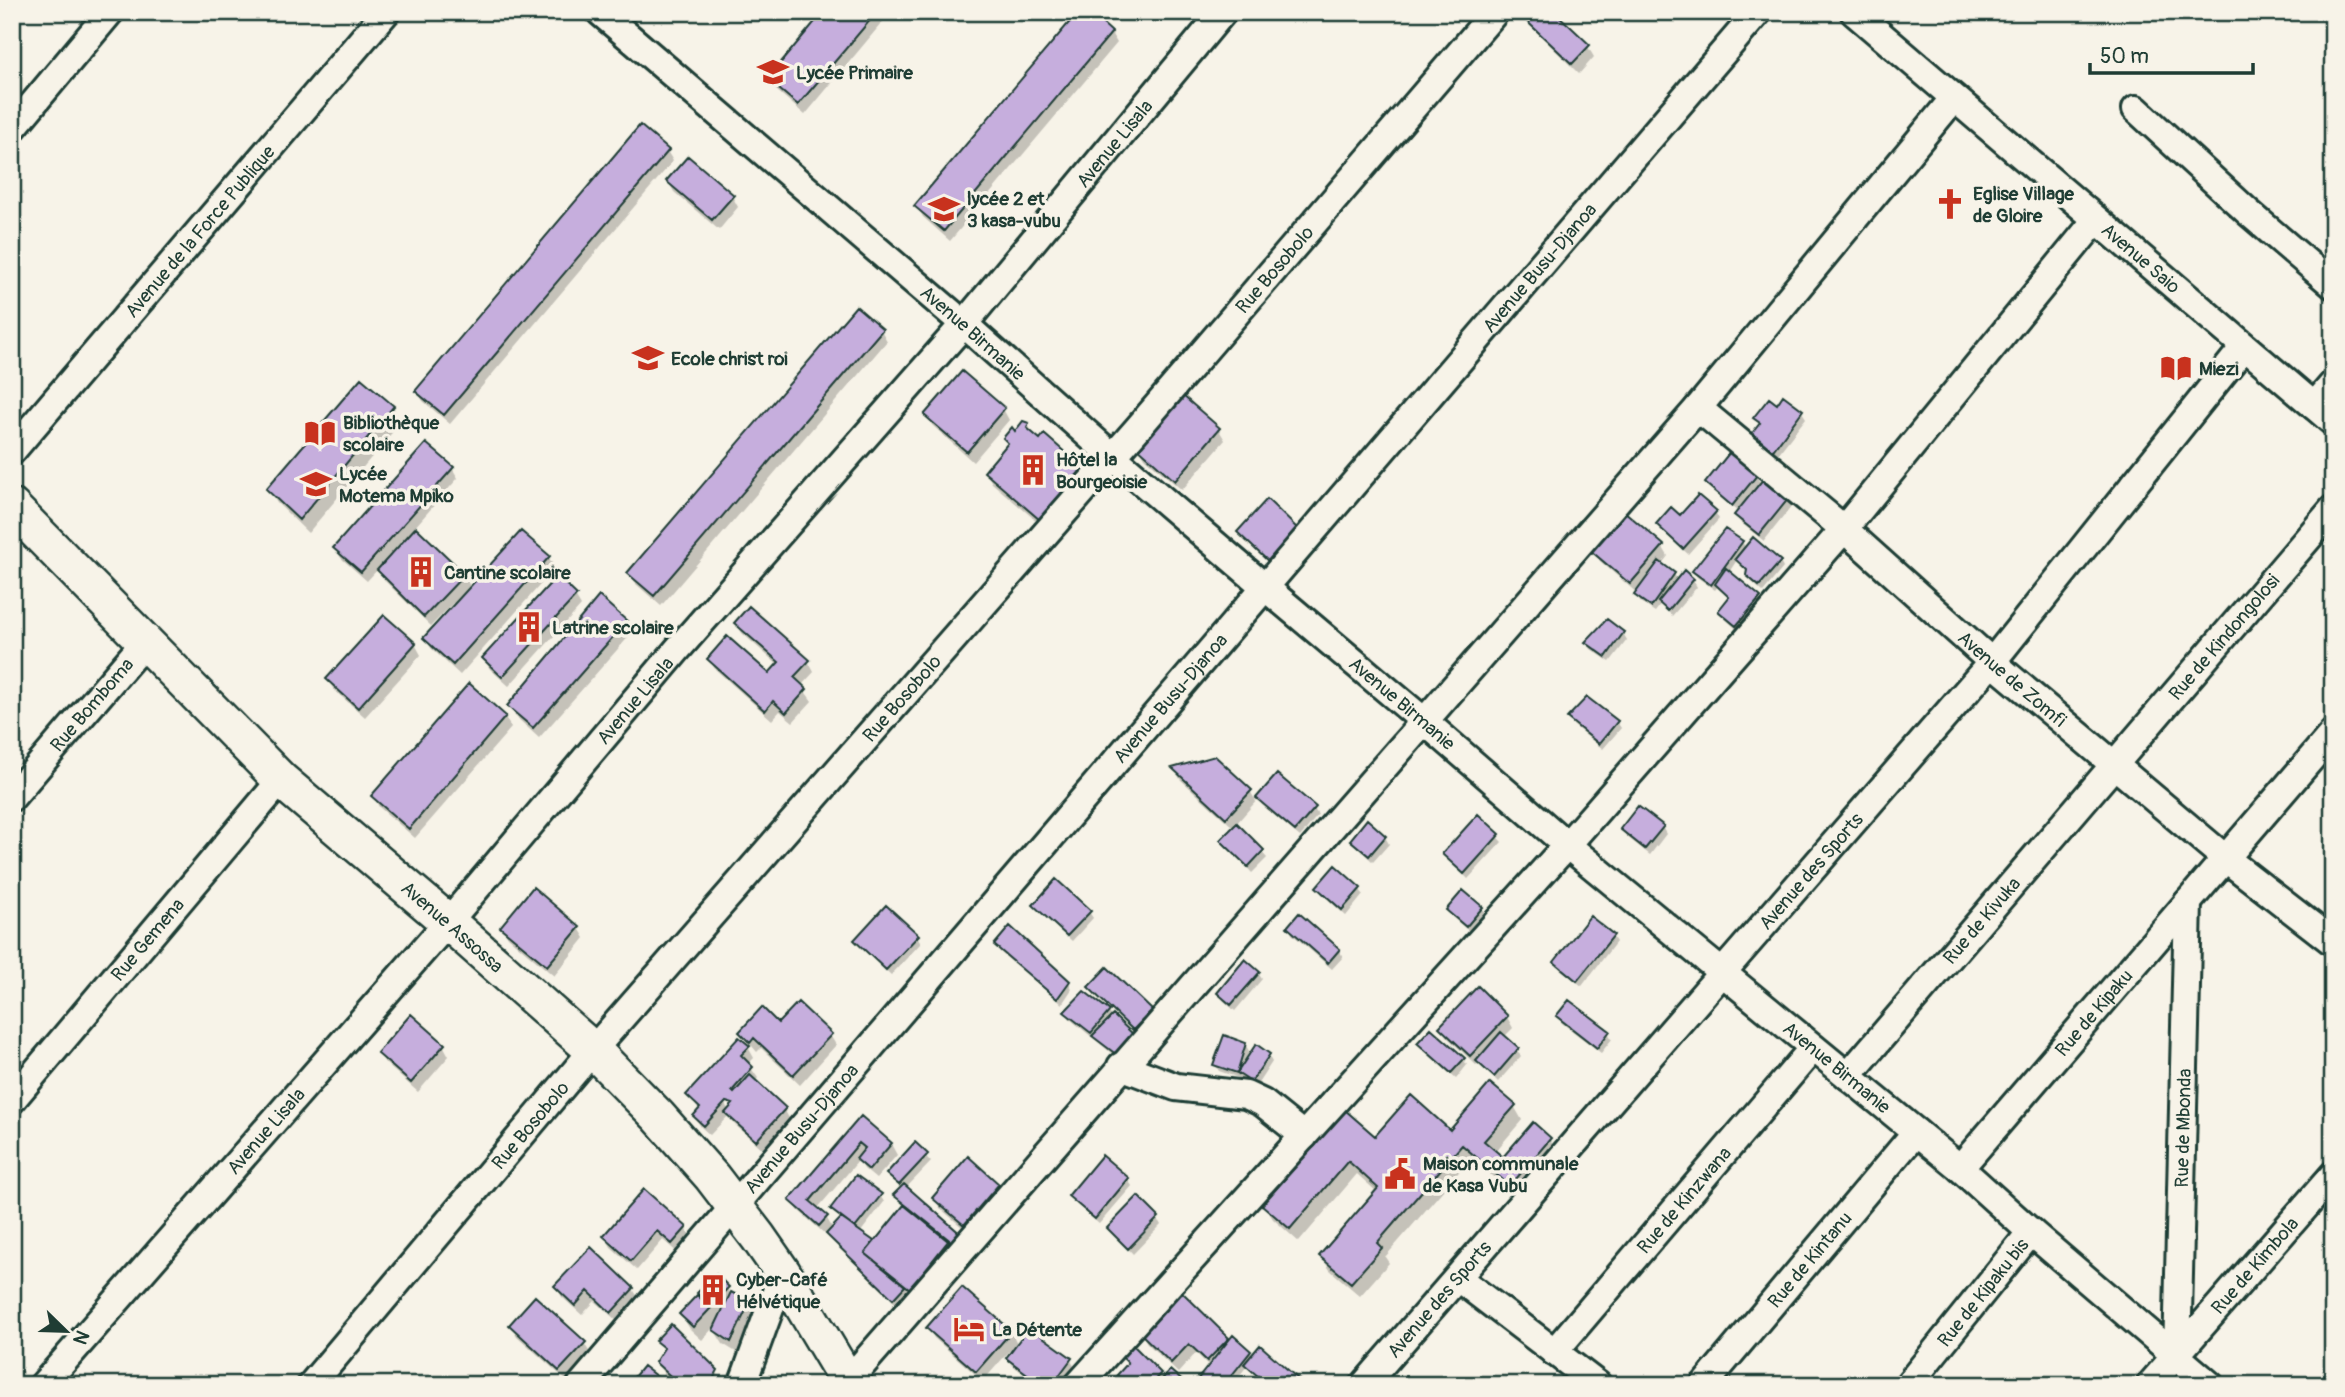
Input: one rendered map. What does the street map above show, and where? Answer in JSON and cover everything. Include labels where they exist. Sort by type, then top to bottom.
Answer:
[{"type":"main road","name":"Avenue Assossa","points":[[12,507],[281,780],[593,1050],[659,1116],[734,1205],[783,1273],[849,1383]]},
{"type":"street","points":[[12,129],[110,12]]},
{"type":"street","name":"Avenue de la Force Publique","points":[[12,451],[386,12]]},
{"type":"street","name":"Avenue Birmanie","points":[[600,12],[964,324],[1112,456],[1567,845],[1960,1168],[2210,1385]]},
{"type":"street","name":"Avenue Lisala","points":[[43,1385],[448,922],[677,650],[964,324],[1187,52],[1223,12]]},
{"type":"street","name":"Rue Bosobolo","points":[[311,1385],[593,1050],[1112,456],[1495,12]]},
{"type":"street","name":"Avenue Busu-Djanoa","points":[[581,1385],[1758,12]]},
{"type":"street","name":"Avenue Saio","points":[[1854,12],[2323,414]]},
{"type":"street","points":[[849,1383],[1121,1066],[1698,408],[1954,98]]},
{"type":"street","points":[[2136,109],[2248,212],[2333,285]]},
{"type":"street","points":[[1078,1385],[1567,845],[1844,529],[2096,220]]},
{"type":"street","name":"Avenue des Sports","points":[[1364,1385],[1992,662],[2244,347]]},
{"type":"street","points":[[2323,414],[2333,384]]},
{"type":"street","name":"Avenue de Zomfi","points":[[1698,408],[1844,529],[1992,662],[2115,766],[2225,858],[2333,942]]},
{"type":"street","name":"Rue de Kindongolosi","points":[[2115,766],[2333,509]]},
{"type":"street","name":"Rue Bomboma","points":[[12,797],[145,643]]},
{"type":"street","name":"Rue de Kipaku","points":[[1960,1168],[2333,733]]},
{"type":"street","name":"Rue de Kivuka","points":[[1848,1076],[2115,766]]},
{"type":"street","name":"Rue Gemena","points":[[12,1100],[281,780]]},
{"type":"street","name":"Rue de Mbonda","points":[[2177,1356],[2188,902]]},
{"type":"street","name":"Rue de Kinzwana","points":[[1554,1352],[1813,1048]]},
{"type":"street","points":[[1121,1066],[1176,1087],[1246,1096],[1263,1103],[1304,1136]]},
{"type":"street","name":"Rue de Kintanu","points":[[1704,1385],[1916,1132]]},
{"type":"street","name":"Rue de Kimbola","points":[[2150,1385],[2333,1175]]},
{"type":"street","name":"Rue de Kipaku bis","points":[[1908,1385],[2031,1232]]},
{"type":"street","points":[[742,1385],[783,1273]]},
{"type":"street","points":[[1458,1278],[1598,1385]]},
{"type":"building","points":[[823,12],[877,12],[798,105],[767,79]]},
{"type":"building","points":[[1078,12],[1090,12],[1112,32],[944,231],[914,206]]},
{"type":"building","points":[[1517,12],[1555,12],[1590,45],[1572,64]]},
{"type":"building","points":[[640,125],[669,150],[444,415],[415,391]]},
{"type":"building","points":[[688,156],[734,195],[712,220],[666,181]]},
{"type":"building","points":[[856,306],[883,329],[654,596],[627,573]]},
{"type":"building","points":[[962,371],[1005,408],[967,452],[924,415]]},
{"type":"building","points":[[361,378],[394,406],[299,520],[266,489]]},
{"type":"building","points":[[1182,395],[1220,428],[1175,481],[1137,447]]},
{"type":"building","points":[[1783,395],[1803,410],[1771,453],[1750,436],[1760,423],[1753,418],[1769,398],[1777,404]]},
{"type":"building","name":"Hôtel la Bourgeoisie","points":[[1023,421],[1029,423],[1027,428],[1040,439],[1044,434],[1083,468],[1040,520],[984,472],[1008,443],[1003,438],[1012,427],[1015,431]]},
{"type":"building","points":[[426,443],[454,467],[361,572],[333,548]]},
{"type":"building","points":[[1730,452],[1758,474],[1732,506],[1705,483]]},
{"type":"building","points":[[1764,478],[1789,498],[1759,535],[1734,515]]},
{"type":"building","points":[[1698,495],[1717,511],[1683,549],[1656,524],[1671,507],[1680,515]]},
{"type":"building","points":[[1267,499],[1299,530],[1269,562],[1237,532]]},
{"type":"building","points":[[1624,511],[1664,545],[1630,584],[1591,551]]},
{"type":"building","name":"Cantine scolaire","points":[[416,527],[465,574],[424,617],[377,570]]},
{"type":"building","points":[[1725,529],[1743,541],[1711,585],[1692,571]]},
{"type":"building","points":[[521,531],[550,556],[453,665],[423,638]]},
{"type":"building","points":[[1753,537],[1781,561],[1759,586],[1746,575],[1747,570],[1735,559]]},
{"type":"building","points":[[12,553],[19,553],[16,585],[12,585]]},
{"type":"building","points":[[1659,561],[1675,573],[1651,607],[1634,595]]},
{"type":"building","points":[[1726,568],[1761,597],[1736,626],[1718,611],[1729,597],[1715,584]]},
{"type":"building","points":[[1684,570],[1694,579],[1668,611],[1658,602]]},
{"type":"building","name":"Latrine scolaire","points":[[557,576],[577,595],[502,677],[482,658]]},
{"type":"building","points":[[599,596],[627,621],[533,728],[507,706]]},
{"type":"building","points":[[749,606],[810,660],[794,677],[807,689],[786,713],[773,701],[765,711],[707,659],[727,636],[769,673],[779,662],[734,623]]},
{"type":"building","points":[[384,615],[416,643],[358,708],[326,679]]},
{"type":"building","points":[[1607,619],[1624,632],[1606,657],[1585,642]]},
{"type":"building","points":[[469,683],[506,716],[409,829],[371,796]]},
{"type":"building","points":[[1587,697],[1618,721],[1599,744],[1567,718]]},
{"type":"building","points":[[1215,756],[1252,790],[1226,818],[1172,768]]},
{"type":"building","points":[[1277,774],[1316,807],[1295,831],[1256,798]]},
{"type":"building","points":[[1638,806],[1664,826],[1645,849],[1620,829]]},
{"type":"building","points":[[1478,814],[1500,834],[1464,874],[1442,854]]},
{"type":"building","points":[[1367,819],[1386,836],[1369,856],[1350,840]]},
{"type":"building","points":[[1237,823],[1264,850],[1248,867],[1220,840]]},
{"type":"building","points":[[1335,865],[1361,888],[1342,910],[1316,887]]},
{"type":"building","points":[[1056,879],[1091,911],[1067,936],[1033,905]]},
{"type":"building","points":[[533,887],[580,927],[547,966],[500,927]]},
{"type":"building","points":[[1463,890],[1483,907],[1466,927],[1446,910]]},
{"type":"building","points":[[886,905],[919,935],[886,970],[854,940]]},
{"type":"building","points":[[1299,913],[1340,949],[1328,963],[1287,927]]},
{"type":"building","points":[[1590,916],[1614,935],[1577,981],[1554,962]]},
{"type":"building","points":[[1010,926],[1070,981],[1057,999],[994,945]]},
{"type":"building","points":[[1245,959],[1260,972],[1231,1005],[1217,993]]},
{"type":"building","points":[[1107,967],[1152,1010],[1133,1030],[1088,987]]},
{"type":"building","points":[[1478,986],[1508,1016],[1470,1056],[1439,1027]]},
{"type":"building","points":[[1084,991],[1110,1011],[1091,1033],[1064,1012]]},
{"type":"building","points":[[1569,1000],[1610,1031],[1597,1048],[1556,1016]]},
{"type":"building","points":[[798,1002],[832,1034],[793,1075],[754,1038],[750,1043],[739,1032],[762,1007],[778,1023]]},
{"type":"building","points":[[411,1014],[445,1044],[411,1083],[377,1053]]},
{"type":"building","points":[[1113,1015],[1135,1036],[1117,1055],[1092,1036]]},
{"type":"building","points":[[1431,1028],[1465,1058],[1451,1073],[1417,1043]]},
{"type":"building","points":[[1501,1032],[1519,1048],[1494,1077],[1476,1061]]},
{"type":"building","points":[[1224,1035],[1246,1043],[1237,1073],[1213,1065]]},
{"type":"building","points":[[739,1037],[750,1046],[741,1055],[753,1067],[732,1091],[734,1093],[750,1075],[786,1108],[756,1141],[725,1113],[733,1104],[726,1102],[704,1126],[693,1116],[700,1108],[686,1095]]},
{"type":"building","points":[[1256,1044],[1270,1054],[1251,1082],[1237,1073]]},
{"type":"building","name":"Maison communale de Kasa Vubu","points":[[1490,1083],[1516,1105],[1484,1141],[1503,1157],[1533,1122],[1551,1138],[1510,1186],[1462,1145],[1377,1243],[1382,1248],[1351,1283],[1319,1256],[1378,1188],[1348,1161],[1290,1229],[1262,1205],[1345,1110],[1375,1136],[1411,1095],[1450,1130]]},
{"type":"building","points":[[861,1116],[892,1143],[869,1170],[856,1159],[865,1148],[859,1143],[810,1201],[828,1216],[819,1226],[789,1200]]},
{"type":"building","points":[[915,1142],[928,1154],[899,1185],[886,1174]]},
{"type":"building","points":[[1102,1155],[1129,1178],[1095,1219],[1068,1196]]},
{"type":"building","points":[[968,1156],[999,1184],[964,1225],[932,1198]]},
{"type":"building","points":[[856,1175],[882,1194],[855,1228],[830,1209]]},
{"type":"building","points":[[904,1184],[964,1237],[957,1246],[893,1195]]},
{"type":"building","points":[[644,1189],[687,1227],[672,1244],[657,1231],[631,1261],[603,1236]]},
{"type":"building","points":[[1138,1196],[1159,1217],[1128,1249],[1107,1228]]},
{"type":"building","points":[[904,1205],[948,1241],[910,1289],[865,1253]]},
{"type":"building","points":[[841,1218],[874,1241],[865,1253],[905,1286],[893,1299],[826,1234]]},
{"type":"building","points":[[591,1247],[634,1288],[611,1313],[588,1291],[575,1306],[554,1286]]},
{"type":"building","name":"Cyber-Café Hélvétique","points":[[716,1274],[729,1287],[710,1306],[697,1293]]},
{"type":"building","name":"La Détente","points":[[962,1287],[1012,1331],[976,1372],[926,1328]]},
{"type":"building","points":[[1180,1290],[1229,1338],[1207,1361],[1189,1344],[1171,1363],[1139,1332]]},
{"type":"building","points":[[731,1292],[750,1302],[731,1342],[713,1330]]},
{"type":"building","points":[[697,1295],[711,1308],[693,1327],[679,1314]]},
{"type":"building","points":[[535,1296],[586,1342],[559,1371],[509,1325]]},
{"type":"building","points":[[671,1324],[718,1370],[710,1385],[680,1385],[655,1362],[664,1348],[655,1341]]},
{"type":"building","points":[[1029,1327],[1072,1358],[1052,1385],[1042,1385],[1006,1358]]},
{"type":"building","points":[[1233,1335],[1251,1351],[1224,1385],[1193,1385]]},
{"type":"building","points":[[1133,1345],[1161,1373],[1150,1385],[1127,1385],[1117,1375],[1128,1363],[1122,1357]]},
{"type":"building","points":[[1260,1345],[1305,1385],[1268,1385],[1244,1364]]},
{"type":"building","points":[[643,1366],[661,1380],[657,1385],[643,1385],[634,1377]]},
{"type":"building","points":[[1170,1370],[1187,1385],[1157,1385]]},
{"type":"place","name":"Lycée Primaire","points":[[773,72]]},
{"type":"place","name":"Eglise Village de Gloire","points":[[1950,204]]},
{"type":"place","name":"lycée 2 et 3 kasa-vubu","points":[[944,209]]},
{"type":"place","name":"Ecole christ roi","points":[[648,358]]},
{"type":"place","name":"Miezi","points":[[2176,368]]},
{"type":"place","name":"Bibliothèque scolaire","points":[[320,433]]},
{"type":"place","name":"Hôtel la Bourgeoisie","points":[[1033,470]]},
{"type":"place","name":"Lycée Motema Mpiko","points":[[316,484]]},
{"type":"place","name":"Cantine scolaire","points":[[421,572]]},
{"type":"place","name":"Latrine scolaire","points":[[529,627]]},
{"type":"place","name":"Maison communale de Kasa Vubu","points":[[1400,1174]]},
{"type":"place","name":"Cyber-Café Hélvétique","points":[[713,1290]]},
{"type":"place","name":"La Détente","points":[[969,1329]]}]
